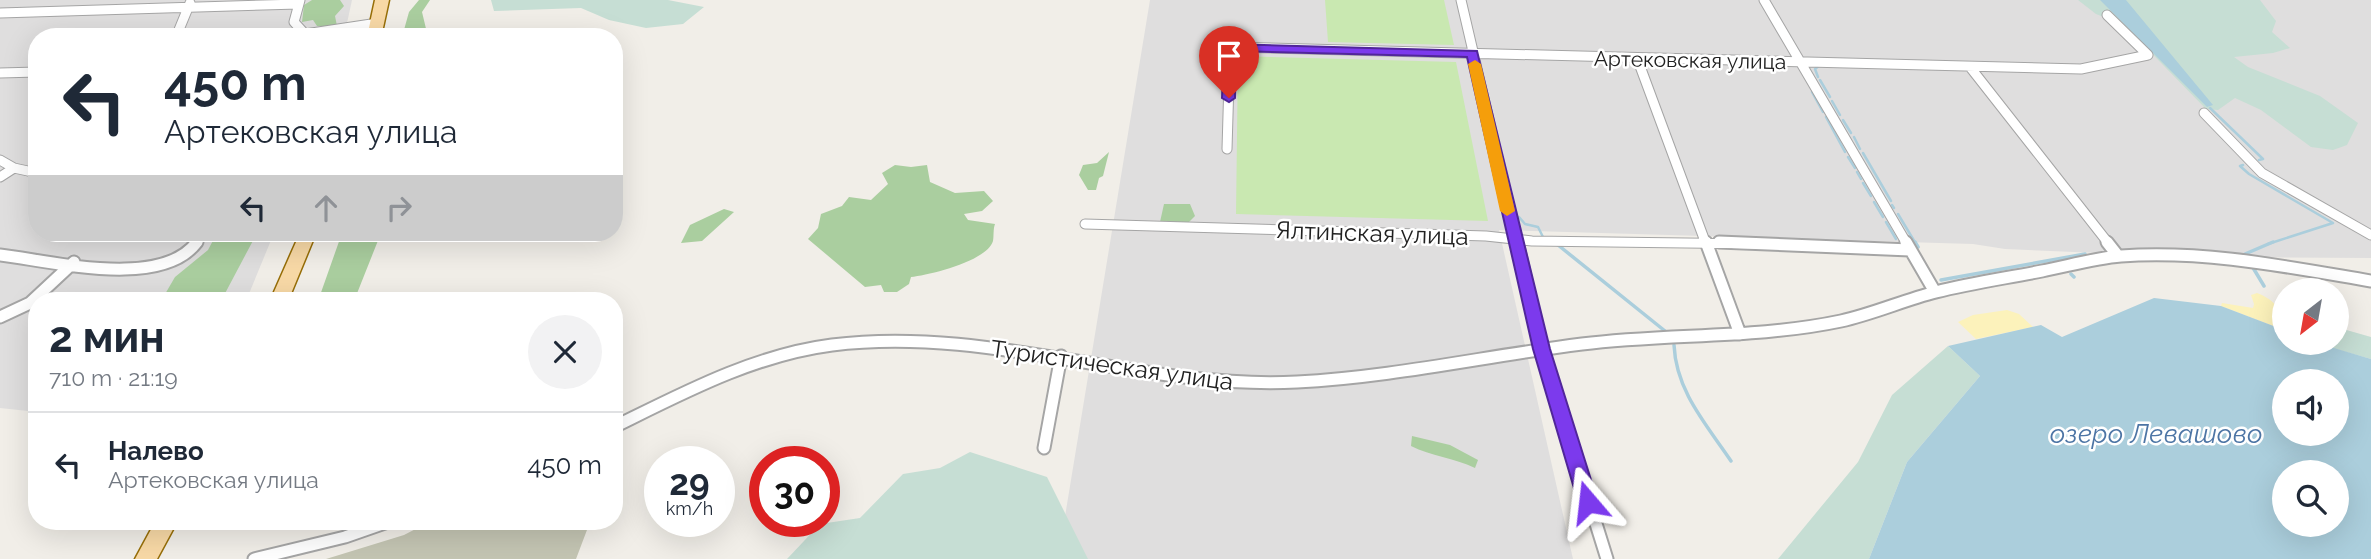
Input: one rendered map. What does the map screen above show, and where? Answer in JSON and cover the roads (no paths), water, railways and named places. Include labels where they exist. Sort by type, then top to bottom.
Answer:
[{"type":"main road","points":[[377,28],[382,0]]},
{"type":"main road","points":[[283,292],[304,242]]},
{"type":"main road","points":[[146,559],[162,530]]},
{"type":"street","points":[[86,10],[93,0]]},
{"type":"street","points":[[1461,0],[1514,240],[1542,349],[1607,559]]},
{"type":"street","points":[[1765,0],[1935,292]]},
{"type":"street","points":[[0,13],[189,3],[299,2],[294,22],[299,28]]},
{"type":"street","points":[[179,28],[189,3]]},
{"type":"street","name":"Артековская улица","points":[[1227,149],[1230,47],[2081,69],[2148,55],[2106,15]]},
{"type":"street","points":[[347,28],[378,23]]},
{"type":"street","points":[[1637,58],[1708,242],[1740,334]]},
{"type":"street","points":[[1970,67],[2118,256]]},
{"type":"street","points":[[0,73],[28,72]]},
{"type":"street","points":[[2204,113],[2262,173],[2371,235]]},
{"type":"street","points":[[0,160],[14,168],[28,171]]},
{"type":"street","points":[[0,177],[14,168]]},
{"type":"street","name":"Ялтинская улица","points":[[1085,224],[1514,240],[1708,242],[1910,250]]},
{"type":"street","points":[[0,255],[134,269],[157,267],[191,251],[197,242]]},
{"type":"street","name":"Туристическая улица","points":[[623,423],[697,386],[783,354],[809,348],[896,342],[973,346],[1061,356],[1216,382],[1247,383],[1360,378],[1585,343],[1740,334],[1842,321],[1935,292],[2118,256],[2211,255],[2371,281]]},
{"type":"street","points":[[42,292],[74,262]]},
{"type":"street","points":[[0,317],[28,304]]},
{"type":"street","points":[[1044,448],[1061,356]]},
{"type":"street","points":[[254,559],[365,530]]},
{"type":"water","points":[[2100,0],[2126,0],[2213,105],[2207,107]]},
{"type":"water","name":"озеро Левашово","points":[[2154,298],[2221,306],[2272,325],[2272,355],[2349,355],[2349,352],[2371,359],[2371,559],[1869,559],[1907,462],[1980,376],[1948,346],[2041,325],[2062,337]]},
{"type":"waterway","points":[[1818,77],[1815,69],[1820,65]]},
{"type":"waterway","points":[[1820,80],[1830,97]]},
{"type":"waterway","points":[[1812,92],[1823,112]]},
{"type":"waterway","points":[[1832,101],[1840,115]]},
{"type":"waterway","points":[[2210,108],[2263,159],[2259,160]]},
{"type":"waterway","points":[[1826,117],[1845,152]]},
{"type":"waterway","points":[[1843,120],[1851,133]]},
{"type":"waterway","points":[[1854,137],[1860,149]]},
{"type":"waterway","points":[[1863,153],[1891,201]]},
{"type":"waterway","points":[[1848,157],[1855,168]]},
{"type":"waterway","points":[[2243,165],[2240,166],[2249,174],[2333,223],[2269,244]]},
{"type":"waterway","points":[[1857,172],[1861,179]]},
{"type":"waterway","points":[[1863,183],[1871,196]]},
{"type":"waterway","points":[[1874,202],[1883,217]]},
{"type":"waterway","points":[[1898,214],[1916,244]]},
{"type":"waterway","points":[[1519,217],[1525,224],[1538,227],[1543,237]]},
{"type":"waterway","points":[[1886,222],[1896,239]]},
{"type":"waterway","points":[[1915,242],[1918,247]]},
{"type":"waterway","points":[[2245,254],[2269,244]]},
{"type":"waterway","points":[[1558,245],[1665,331]]},
{"type":"waterway","points":[[1941,280],[2085,254]]},
{"type":"waterway","points":[[2252,266],[2264,286]]},
{"type":"waterway","points":[[2071,274],[2074,277]]},
{"type":"waterway","points":[[1674,345],[1676,362],[1686,392],[1731,461]]}]
